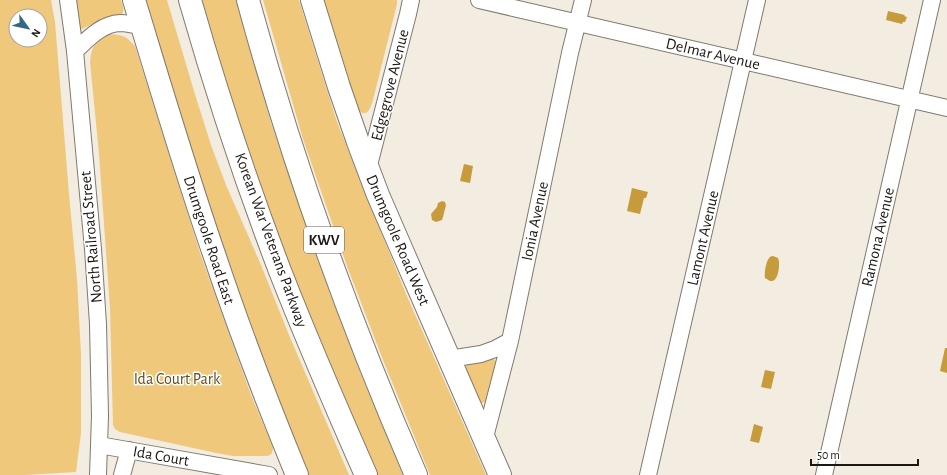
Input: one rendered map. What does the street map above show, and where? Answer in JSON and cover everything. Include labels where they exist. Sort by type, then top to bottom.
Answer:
[{"type":"main road","name":"Drumgoole Road East","points":[[134,0],[182,156],[226,290],[266,399],[297,475]]},
{"type":"main road","name":"Korean War Veterans Parkway","points":[[190,0],[212,75],[280,271],[366,475]]},
{"type":"main road","name":"KWV","points":[[248,0],[285,125],[337,277],[374,374],[416,475]]},
{"type":"main road","name":"Drumgoole Road West","points":[[312,0],[339,88],[368,169],[395,235],[500,475]]},
{"type":"street","name":"North Railroad Street","points":[[68,0],[75,51],[93,250],[98,324],[100,416],[98,475]]},
{"type":"street","name":"Edgegrove Avenue","points":[[368,169],[411,0]]},
{"type":"street","name":"Delmar Avenue","points":[[479,0],[947,108]]},
{"type":"street","name":"Ionia Avenue","points":[[484,441],[510,341],[583,0]]},
{"type":"street","name":"Lamont Avenue","points":[[648,475],[757,0]]},
{"type":"street","name":"Ramona Avenue","points":[[824,475],[932,0]]},
{"type":"street","points":[[75,51],[93,34],[107,26],[120,23],[142,27]]},
{"type":"street","points":[[449,358],[481,354],[510,341]]},
{"type":"street","name":"Ida Court","points":[[99,445],[269,475]]},
{"type":"street","points":[[122,475],[129,450]]},
{"type":"green space","points":[[0,0],[51,0],[55,22],[77,279],[81,354],[81,433],[76,472],[0,475]]},
{"type":"green space","points":[[73,0],[121,0],[123,12],[121,16],[104,18],[82,29],[79,28]]},
{"type":"green space","points":[[144,0],[167,0],[211,145],[226,185],[349,475],[308,475],[258,347],[221,246]]},
{"type":"green space","points":[[200,0],[236,0],[271,123],[300,208],[331,296],[363,379],[403,475],[375,475],[349,415],[272,223],[216,57]]},
{"type":"green space","points":[[263,0],[299,0],[337,122],[406,294],[486,475],[430,475],[383,360],[347,266],[303,139]]},
{"type":"green space","points":[[323,0],[397,0],[373,100],[368,112],[366,113],[360,112],[357,109]]},
{"type":"green space","name":"Ida Court Park","points":[[109,34],[124,37],[135,46],[201,256],[251,395],[273,447],[270,455],[233,456],[216,453],[120,432],[115,429],[113,425],[110,308],[99,154],[90,62],[93,48],[97,42]]},
{"type":"green space","points":[[491,358],[496,362],[487,402],[481,403],[479,402],[465,368],[467,364]]},
{"type":"shaded area","points":[[888,11],[905,15],[904,16],[907,17],[905,22],[902,24],[886,20]]},
{"type":"shaded area","points":[[464,164],[473,166],[470,183],[460,181]]},
{"type":"shaded area","points":[[632,188],[648,192],[646,198],[644,198],[640,214],[627,211]]},
{"type":"shaded area","points":[[442,201],[445,202],[446,205],[443,217],[442,220],[436,222],[432,220],[431,214],[437,207],[438,203]]},
{"type":"shaded area","points":[[771,256],[778,258],[779,268],[776,278],[773,281],[770,281],[765,278],[765,270],[766,264]]},
{"type":"shaded area","points":[[945,348],[947,348],[947,373],[940,371]]},
{"type":"shaded area","points":[[765,370],[775,372],[771,389],[761,387]]},
{"type":"shaded area","points":[[754,424],[763,427],[759,443],[750,441]]}]
